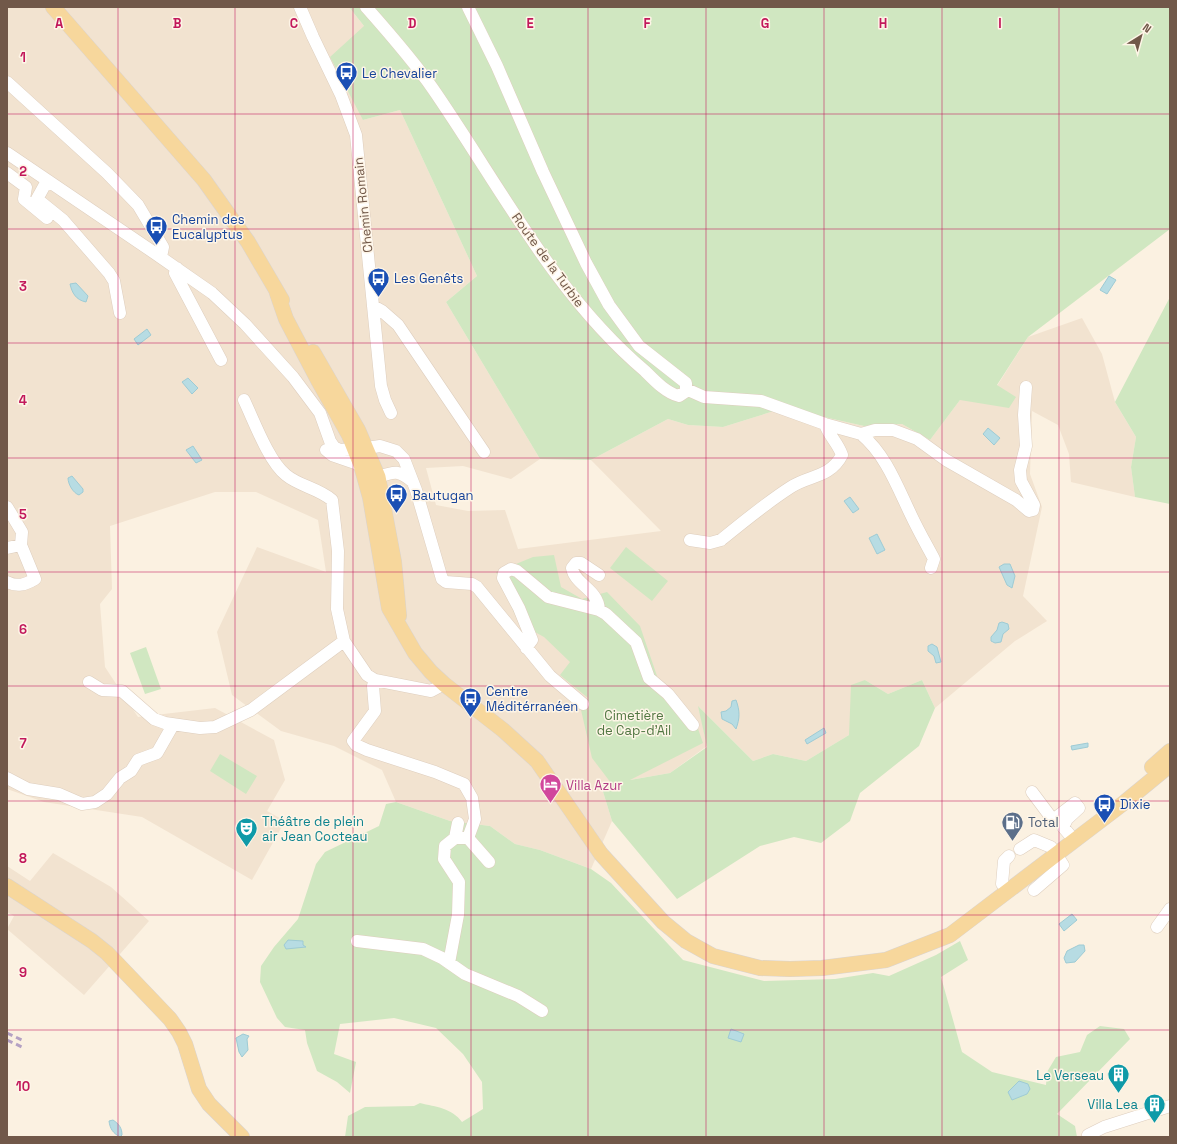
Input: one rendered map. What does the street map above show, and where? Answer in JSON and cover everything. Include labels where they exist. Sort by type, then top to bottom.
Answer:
[{"type":"main road","points":[[53,7],[204,180],[248,242],[339,395],[361,448],[384,475],[399,622]]},
{"type":"main road","points":[[361,448],[362,465],[370,497],[389,608],[399,622],[416,653],[431,672],[444,684],[521,745],[537,761],[587,837],[621,878],[663,922],[686,941],[712,956],[760,968],[822,968],[886,960],[931,941],[950,935],[1054,851],[1069,834],[1170,752]]},
{"type":"main road","points":[[362,465],[384,475]]},
{"type":"main road","points":[[931,941],[944,928],[1002,884],[1054,851],[1125,802],[1170,764]]},
{"type":"main road","points":[[7,886],[107,952],[170,1020],[179,1032],[185,1044],[199,1089],[209,1104],[242,1137]]},
{"type":"street","name":"Chemin Romain","points":[[300,7],[341,95],[356,135],[381,386],[391,413]]},
{"type":"street","name":"Route de la Turbie","points":[[366,7],[401,47],[432,88],[547,263],[576,302],[615,344],[671,393],[679,396],[685,392],[686,383],[638,346],[610,305],[586,264],[497,66],[468,7]]},
{"type":"street","points":[[7,82],[107,173],[138,205],[163,247],[161,257]]},
{"type":"street","points":[[7,153],[212,293],[246,324],[293,377],[314,407],[320,413],[330,441],[334,447],[340,450],[380,446],[396,451],[404,459],[413,482],[440,575],[446,582],[472,584],[477,587],[500,613],[526,648],[550,676],[583,704]]},
{"type":"street","points":[[7,173],[26,187],[24,199],[47,218]]},
{"type":"street","points":[[47,180],[37,199],[63,220],[109,273],[114,281],[120,313]]},
{"type":"street","points":[[177,268],[175,273],[221,360]]},
{"type":"street","points":[[373,306],[382,311],[398,325],[484,452]]},
{"type":"street","points":[[862,434],[875,430],[893,430],[917,439],[946,460],[1016,500],[1029,512],[1033,510],[1034,505],[1021,481],[1020,470],[1026,446],[1024,415],[1026,387]]},
{"type":"street","points":[[686,389],[704,397],[761,401],[825,424],[862,434],[871,442],[885,460],[914,523],[934,559],[931,568]]},
{"type":"street","points":[[244,400],[277,467],[287,476],[324,493],[332,500],[338,551],[337,609],[344,641],[367,675],[375,680],[431,691],[444,684]]},
{"type":"street","points":[[314,407],[323,446],[327,451],[345,460],[362,465]]},
{"type":"street","points":[[690,540],[710,543],[721,540],[792,486],[830,470],[838,463],[842,455],[839,447],[827,431],[825,424]]},
{"type":"street","points":[[384,475],[395,464],[394,459],[385,448]]},
{"type":"street","points":[[384,475],[402,473],[413,482]]},
{"type":"street","points":[[7,507],[22,532],[21,545],[35,579],[27,583],[14,586],[7,582]]},
{"type":"street","points":[[7,548],[21,545]]},
{"type":"street","points":[[599,575],[581,563],[576,563],[572,568],[573,574],[598,601],[599,610]]},
{"type":"street","points":[[526,648],[532,640],[519,608],[503,578],[504,573],[511,568],[517,571],[548,597],[599,610],[636,642],[649,678],[668,694],[692,725]]},
{"type":"street","points":[[89,682],[102,690],[122,691],[154,719],[173,725],[200,728],[215,727],[251,710],[344,641]]},
{"type":"street","points":[[375,680],[373,686],[375,711],[353,741],[356,745],[367,750],[434,772],[464,784],[472,798],[475,819],[468,838]]},
{"type":"street","points":[[7,778],[28,789],[59,794],[82,804],[95,802],[107,794],[120,778],[131,771],[138,760],[157,753],[173,725]]},
{"type":"street","points":[[1032,792],[1053,820],[1075,803],[1080,808],[1067,819],[1063,827],[1069,834]]},
{"type":"street","points":[[455,838],[458,823]]},
{"type":"street","points":[[449,963],[458,915],[459,882],[444,859],[445,846],[455,838],[468,838]]},
{"type":"street","points":[[468,838],[488,862]]},
{"type":"street","points":[[1020,849],[1034,840],[1054,851],[1063,865],[1034,890]]},
{"type":"street","points":[[1002,884],[1004,861],[1009,856]]},
{"type":"street","points":[[1163,926],[1170,909]]},
{"type":"street","points":[[357,942],[423,949],[442,958],[466,974],[518,996],[542,1011]]},
{"type":"street","points":[[1088,1134],[1104,1127],[1170,1106]]},
{"type":"shaded area","points":[[7,7],[349,7],[364,26],[363,120],[400,110],[477,276],[446,302],[540,459],[511,479],[463,466],[426,468],[436,505],[468,511],[505,510],[518,549],[661,531],[591,460],[668,419],[688,425],[723,427],[774,411],[824,417],[864,426],[902,424],[930,440],[960,400],[997,386],[1028,337],[1082,318],[1102,354],[1115,402],[1136,437],[1131,467],[1135,497],[1071,482],[1069,454],[1058,425],[1032,411],[1030,474],[1042,507],[1023,596],[1047,621],[1015,641],[935,708],[922,680],[888,694],[865,680],[849,735],[806,761],[773,754],[753,761],[699,707],[707,746],[670,773],[601,785],[612,821],[591,869],[540,850],[515,844],[490,826],[450,821],[396,802],[382,770],[334,746],[281,731],[232,695],[217,632],[257,547],[326,572],[318,520],[256,492],[215,492],[110,526],[112,589],[100,604],[105,667],[138,717],[215,708],[274,740],[285,780],[267,811],[285,821],[252,880],[142,817],[44,802],[7,789]]},
{"type":"shaded area","points":[[53,853],[111,887],[149,921],[84,995],[7,929],[14,916],[7,912],[7,866],[30,881]]},
{"type":"green space","points":[[349,7],[1170,7],[1170,229],[1028,337],[997,385],[1016,397],[1009,408],[960,400],[930,440],[902,424],[864,426],[824,417],[774,411],[723,427],[688,425],[668,419],[591,460],[540,459],[446,302],[477,276],[400,110],[363,120],[330,57],[364,26]]},
{"type":"green space","points":[[1170,297],[1170,504],[1135,497],[1131,467],[1136,437],[1115,402]]},
{"type":"green space","points":[[626,547],[668,581],[652,601],[610,568]]},
{"type":"green space","name":"Cimetière de Cap-d'Ail","points":[[554,555],[561,587],[582,599],[607,592],[640,626],[658,679],[670,688],[696,723],[703,743],[630,780],[670,773],[707,747],[698,706],[753,761],[773,754],[806,761],[849,735],[851,685],[865,680],[888,694],[922,680],[935,708],[919,746],[860,793],[850,821],[821,843],[794,837],[760,846],[677,899],[612,821],[601,785],[611,783],[592,758],[581,710],[588,698],[560,675],[570,662],[544,637],[533,631],[524,635],[496,572],[533,557]]},
{"type":"green space","points":[[146,647],[161,689],[145,694],[130,653]]},
{"type":"green space","points":[[220,754],[257,776],[246,794],[210,771]]},
{"type":"green space","points":[[396,802],[450,821],[490,826],[515,844],[540,850],[591,869],[611,883],[683,960],[764,981],[835,979],[873,973],[889,976],[936,955],[960,941],[968,960],[941,977],[962,1052],[992,1072],[1046,1085],[1047,1072],[1056,1057],[1080,1052],[1087,1035],[1100,1026],[1124,1029],[1130,1039],[1057,1114],[1075,1126],[1077,1137],[345,1137],[348,1116],[365,1107],[414,1106],[420,1103],[449,1111],[458,1117],[462,1122],[483,1109],[482,1082],[463,1054],[436,1028],[394,1018],[340,1024],[334,1054],[356,1062],[350,1093],[337,1082],[317,1071],[307,1043],[305,1030],[285,1027],[277,1018],[260,982],[261,966],[274,947],[298,919],[316,864],[325,852],[379,826],[386,804]]},
{"type":"water","points":[[1109,276],[1116,280],[1107,294],[1100,290]]},
{"type":"water","points":[[76,283],[88,296],[86,302],[77,298],[73,293],[70,284]]},
{"type":"water","points":[[147,329],[151,335],[138,345],[134,339]]},
{"type":"water","points":[[188,378],[198,388],[192,394],[182,382]]},
{"type":"water","points":[[988,428],[1000,438],[994,445],[983,434]]},
{"type":"water","points":[[193,446],[202,460],[196,463],[186,450]]},
{"type":"water","points":[[72,476],[83,489],[83,492],[79,495],[71,488],[69,483],[68,478]]},
{"type":"water","points":[[850,497],[859,509],[853,513],[844,501]]},
{"type":"water","points":[[877,534],[885,550],[877,554],[869,538]]},
{"type":"water","points":[[1004,564],[1010,564],[1015,576],[1012,588],[1007,585],[999,567]]},
{"type":"water","points":[[1002,622],[1008,624],[1009,629],[1003,634],[1001,642],[995,643],[991,641],[991,637],[997,630],[999,623]]},
{"type":"water","points":[[932,644],[937,647],[941,662],[936,663],[934,656],[928,651],[928,646]]},
{"type":"water","points":[[736,700],[739,714],[736,729],[732,724],[722,719],[721,712],[726,711],[731,707],[732,701]]},
{"type":"water","points":[[824,728],[826,733],[807,744],[805,740]]},
{"type":"water","points":[[1088,743],[1088,747],[1072,750],[1071,746]]},
{"type":"water","points":[[1072,914],[1077,920],[1064,931],[1059,924]]},
{"type":"water","points":[[288,940],[303,941],[303,945],[306,947],[286,949],[284,945]]},
{"type":"water","points":[[1079,945],[1084,945],[1085,951],[1075,962],[1066,963],[1064,958],[1067,951]]},
{"type":"water","points":[[731,1029],[744,1034],[741,1042],[728,1038]]},
{"type":"water","points":[[243,1034],[249,1036],[247,1039],[248,1050],[242,1057],[239,1052],[236,1038]]},
{"type":"water","points":[[1019,1081],[1028,1084],[1030,1089],[1027,1094],[1012,1100],[1008,1092]]},
{"type":"water","points":[[113,1120],[121,1128],[122,1135],[120,1137],[111,1129],[109,1121]]},
{"type":"railway","points":[[7,1033],[24,1041]]},
{"type":"railway","points":[[7,1040],[22,1047]]},
{"type":"place","name":"Le Chevalier","points":[[346,92]]},
{"type":"place","name":"Chemin des Eucalyptus","points":[[156,246]]},
{"type":"place","name":"Les Genêts","points":[[379,298]]},
{"type":"place","name":"Bautugan","points":[[397,514]]},
{"type":"place","name":"Centre Méditérranéen","points":[[471,718]]},
{"type":"place","name":"Villa Azur","points":[[550,804]]},
{"type":"place","name":"Dixie","points":[[1104,824]]},
{"type":"place","name":"Total","points":[[1012,842]]},
{"type":"place","name":"Théâtre de plein air Jean Cocteau","points":[[246,848]]},
{"type":"place","name":"Le Verseau","points":[[1119,1094]]},
{"type":"place","name":"Villa Lea","points":[[1154,1124]]}]
